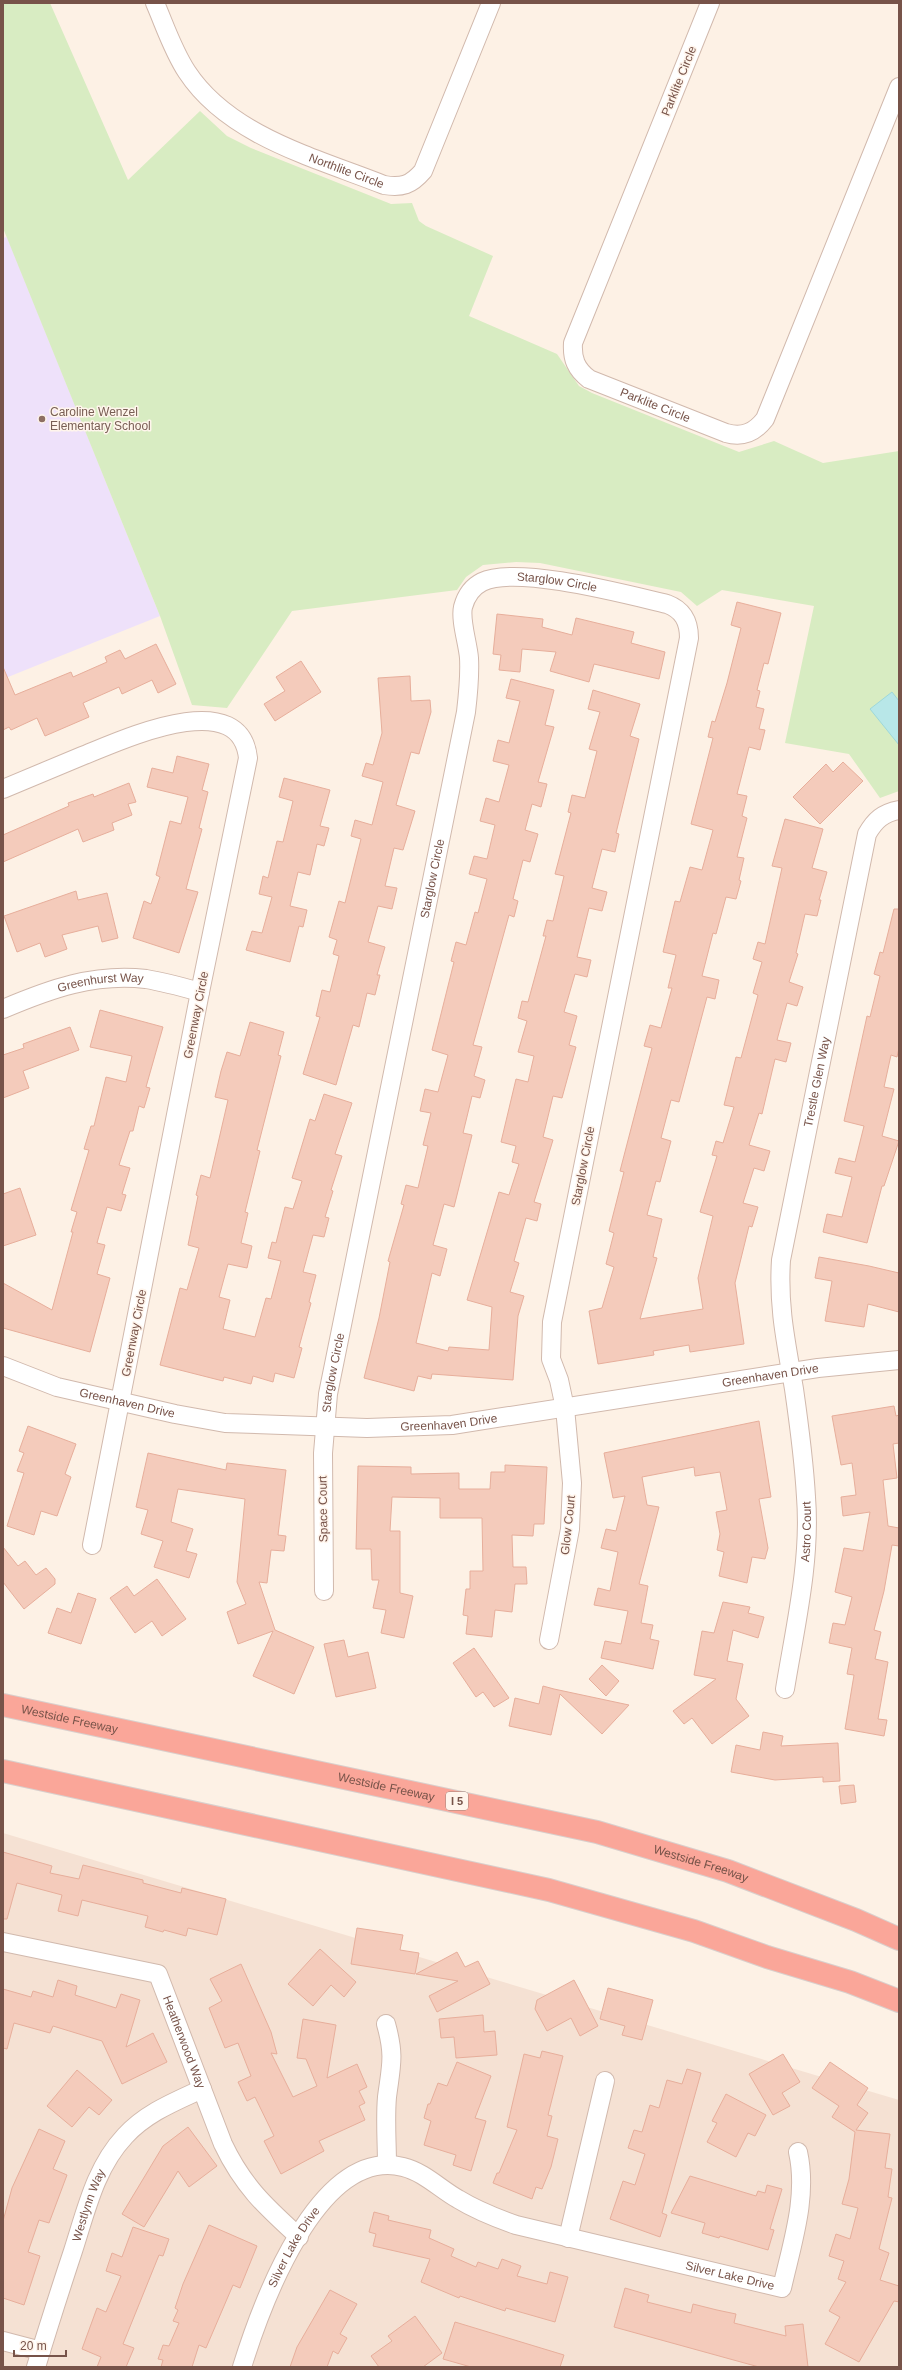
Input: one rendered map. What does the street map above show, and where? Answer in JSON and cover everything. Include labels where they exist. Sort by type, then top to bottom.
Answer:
[{"type":"highway","name":"Westside Freeway","points":[[3,1706],[597,1832],[728,1871],[856,1920],[899,1939]]},
{"type":"highway","points":[[3,1771],[549,1890],[694,1931],[767,1957],[850,1982],[899,2001]]},
{"type":"street","name":"Northlite Circle","points":[[155,3],[187,72],[214,104],[237,123],[273,140],[384,185],[396,187],[407,185],[416,180],[423,171],[491,3]]},
{"type":"street","name":"Parklite Circle","points":[[710,3],[573,343],[574,362],[581,373],[589,379],[726,433],[733,435],[748,434],[758,428],[765,418],[899,86]]},
{"type":"street","name":"Starglow Circle","points":[[325,1428],[328,1394],[466,712],[469,658],[462,609],[466,597],[472,588],[482,582],[502,578],[533,578],[560,581],[668,604],[675,607],[684,616],[689,627],[688,645],[554,1306],[551,1359],[559,1380],[565,1408]]},
{"type":"street","name":"Greenway Circle","points":[[3,788],[140,733],[175,723],[200,721],[225,724],[235,729],[242,736],[247,746],[248,758],[200,992],[92,1545]]},
{"type":"street","name":"Trestle Glen Way","points":[[791,1373],[781,1317],[779,1288],[782,1260],[867,834],[878,818],[899,810]]},
{"type":"street","name":"Greenhurst Way","points":[[3,1008],[64,985],[91,979],[123,977],[147,980],[200,992]]},
{"type":"street","name":"Greenhaven Drive","points":[[3,1366],[57,1387],[121,1402],[225,1423],[325,1428],[452,1425],[859,1363],[899,1360]]},
{"type":"street","name":"Astro Court","points":[[785,1689],[804,1559],[807,1526],[806,1497],[791,1373]]},
{"type":"street","name":"Glow Court","points":[[549,1640],[570,1529],[572,1483],[565,1408]]},
{"type":"street","name":"Space Court","points":[[324,1590],[323,1453],[325,1428]]},
{"type":"street","name":"Heatherwood Way","points":[[3,1942],[158,1974],[223,2144],[237,2171],[265,2206],[299,2237]]},
{"type":"street","points":[[386,2024],[392,2045],[393,2064],[387,2098],[387,2165]]},
{"type":"street","points":[[568,2238],[605,2081]]},
{"type":"street","name":"Westlynn Way","points":[[38,2359],[91,2194],[108,2157],[125,2136],[144,2118],[162,2107],[202,2089]]},
{"type":"street","name":"Silver Lake Drive","points":[[242,2367],[265,2301],[285,2259],[319,2208],[339,2183],[354,2173],[373,2166],[387,2165],[403,2167],[416,2172],[457,2199],[488,2215],[516,2225],[782,2288],[803,2192],[802,2172],[798,2152]]},
{"type":"street","points":[[3,2341],[38,2359]]},
{"type":"shaded area","name":"Caroline Wenzel Elementary School","points":[[7,237],[160,616],[3,679],[3,238]]},
{"type":"shaded area","points":[[3,1833],[899,2100],[899,2367],[3,2367]]},
{"type":"green space","points":[[3,3],[50,3],[128,180],[200,111],[227,136],[251,148],[391,204],[412,203],[419,221],[426,226],[493,256],[469,316],[557,354],[579,386],[592,393],[739,452],[774,441],[823,463],[899,451],[899,791],[880,798],[849,754],[785,743],[814,606],[722,590],[697,606],[681,592],[540,563],[516,562],[483,565],[466,577],[457,590],[292,611],[227,708],[192,705],[160,616],[3,228]]},
{"type":"water","points":[[892,692],[899,701],[899,745],[870,709]]},
{"type":"building","points":[[737,602],[781,613],[768,664],[764,663],[757,690],[760,691],[756,707],[764,709],[759,729],[765,730],[760,750],[749,747],[737,794],[747,796],[742,816],[747,818],[737,857],[744,858],[739,880],[741,881],[736,899],[726,897],[716,934],[713,933],[702,976],[719,980],[715,999],[707,997],[679,1102],[671,1100],[661,1138],[671,1141],[660,1182],[656,1181],[647,1215],[662,1219],[653,1257],[657,1258],[640,1319],[703,1309],[698,1278],[713,1216],[700,1212],[717,1156],[712,1155],[716,1141],[723,1143],[734,1107],[724,1105],[736,1057],[741,1058],[758,995],[753,993],[762,962],[753,959],[758,942],[765,944],[782,868],[772,866],[785,819],[823,829],[812,868],[827,872],[819,900],[821,900],[817,916],[805,914],[796,953],[798,954],[789,982],[803,987],[797,1006],[787,1003],[777,1040],[791,1043],[786,1062],[775,1059],[762,1114],[759,1113],[749,1145],[770,1151],[764,1171],[754,1168],[743,1203],[758,1207],[752,1227],[749,1226],[735,1283],[744,1344],[690,1352],[689,1345],[653,1351],[654,1355],[598,1364],[589,1311],[602,1308],[614,1267],[606,1264],[614,1233],[609,1231],[624,1172],[620,1171],[652,1048],[644,1046],[650,1025],[661,1028],[672,988],[668,988],[676,955],[663,952],[675,901],[680,902],[690,867],[702,870],[713,830],[691,824],[713,738],[708,737],[712,721],[715,722],[741,628],[731,625]]},
{"type":"building","points":[[497,614],[543,619],[542,627],[572,635],[576,618],[634,632],[631,643],[665,652],[659,679],[594,664],[589,682],[550,671],[556,652],[522,649],[520,672],[499,670],[501,655],[493,654]]},
{"type":"building","points":[[156,644],[176,684],[158,693],[152,680],[122,694],[119,687],[83,703],[89,717],[45,736],[37,718],[11,730],[9,727],[3,730],[3,667],[15,695],[71,672],[73,677],[107,662],[105,657],[120,650],[125,659]]},
{"type":"building","points":[[301,661],[321,692],[275,721],[264,704],[285,691],[276,677]]},
{"type":"building","points":[[410,676],[411,701],[430,700],[431,712],[419,754],[411,752],[396,805],[415,811],[403,850],[394,848],[385,886],[397,888],[392,909],[378,906],[368,942],[385,947],[377,975],[380,975],[375,995],[367,993],[359,1027],[353,1025],[336,1085],[303,1074],[320,1017],[316,1016],[322,990],[330,992],[339,956],[333,954],[337,940],[329,937],[339,901],[345,903],[361,839],[351,836],[355,820],[372,825],[383,782],[362,776],[366,763],[373,765],[382,733],[378,678]]},
{"type":"building","points":[[511,679],[554,690],[545,725],[554,727],[538,782],[547,784],[541,807],[532,804],[525,830],[538,834],[530,862],[523,860],[513,899],[518,901],[514,917],[509,915],[473,1045],[482,1047],[474,1076],[485,1080],[480,1098],[472,1096],[463,1133],[472,1135],[454,1207],[444,1204],[433,1245],[447,1249],[440,1276],[432,1273],[416,1343],[448,1351],[449,1347],[489,1350],[492,1307],[467,1300],[499,1192],[509,1195],[519,1164],[512,1162],[516,1146],[501,1142],[516,1079],[528,1082],[534,1056],[518,1052],[527,1021],[518,1018],[522,1001],[528,1002],[546,936],[543,936],[547,920],[553,921],[564,876],[555,874],[571,813],[568,812],[572,795],[585,798],[597,751],[589,749],[600,712],[588,709],[593,690],[640,704],[630,736],[639,739],[616,833],[619,834],[615,852],[602,849],[592,888],[607,892],[602,911],[589,908],[577,957],[591,960],[587,977],[575,974],[564,1012],[577,1016],[569,1045],[576,1047],[562,1098],[553,1096],[543,1137],[553,1140],[534,1202],[541,1204],[537,1221],[526,1218],[514,1261],[519,1263],[510,1292],[524,1296],[518,1316],[513,1380],[432,1374],[431,1379],[418,1376],[414,1391],[364,1378],[379,1318],[390,1262],[388,1261],[404,1205],[401,1204],[406,1185],[418,1188],[428,1146],[423,1145],[431,1113],[420,1111],[425,1089],[438,1092],[448,1055],[432,1050],[454,962],[451,961],[456,942],[466,945],[475,912],[478,913],[487,879],[469,874],[474,856],[487,859],[495,825],[480,821],[486,798],[499,802],[509,765],[493,761],[498,740],[509,743],[520,701],[506,698]]},
{"type":"building","points":[[177,756],[209,764],[202,790],[208,792],[199,828],[202,829],[186,889],[198,892],[179,953],[133,938],[144,901],[151,904],[160,877],[156,875],[170,821],[181,824],[188,797],[147,787],[152,768],[173,773]]},
{"type":"building","points":[[843,762],[863,781],[820,824],[793,797],[826,764],[833,772]]},
{"type":"building","points":[[284,778],[330,790],[320,826],[329,828],[324,846],[317,844],[310,875],[298,872],[290,906],[307,910],[303,927],[299,926],[290,962],[246,950],[252,931],[262,933],[272,897],[259,894],[263,876],[268,878],[277,841],[283,842],[293,801],[279,797]]},
{"type":"building","points":[[129,783],[136,802],[128,804],[132,815],[112,823],[114,830],[83,842],[78,829],[3,862],[3,835],[69,806],[68,803],[93,794],[94,797]]},
{"type":"building","points":[[76,891],[78,900],[107,893],[118,938],[102,942],[98,926],[62,935],[67,949],[45,957],[40,943],[17,952],[4,916]]},
{"type":"building","points":[[894,909],[899,909],[899,1048],[897,1057],[891,1055],[884,1087],[894,1089],[882,1136],[899,1141],[884,1186],[882,1186],[867,1243],[823,1232],[827,1214],[842,1217],[852,1177],[835,1173],[839,1158],[855,1162],[864,1126],[844,1121],[867,1016],[870,1017],[880,976],[874,974],[880,952],[883,953]]},
{"type":"building","points":[[100,1010],[163,1027],[146,1087],[150,1088],[144,1108],[139,1106],[133,1131],[130,1131],[119,1165],[130,1168],[122,1194],[126,1195],[121,1211],[107,1207],[97,1243],[105,1245],[97,1274],[110,1278],[90,1352],[3,1328],[3,1283],[52,1310],[77,1212],[71,1210],[89,1150],[84,1149],[91,1126],[94,1126],[106,1077],[126,1082],[132,1056],[90,1047]]},
{"type":"building","points":[[250,1022],[284,1032],[278,1055],[281,1056],[257,1150],[260,1151],[245,1212],[248,1213],[241,1243],[252,1246],[247,1268],[228,1264],[219,1297],[230,1300],[223,1329],[255,1337],[266,1298],[271,1299],[281,1261],[268,1258],[272,1242],[276,1243],[285,1207],[293,1209],[302,1181],[292,1178],[310,1119],[315,1121],[324,1094],[352,1103],[335,1154],[342,1156],[331,1190],[333,1191],[325,1217],[329,1218],[324,1237],[313,1235],[303,1272],[316,1275],[309,1302],[311,1303],[299,1347],[302,1348],[294,1378],[275,1373],[273,1382],[253,1376],[251,1384],[224,1377],[223,1381],[160,1365],[180,1288],[187,1290],[199,1248],[188,1245],[198,1196],[196,1195],[201,1175],[210,1178],[228,1100],[215,1097],[221,1071],[227,1052],[240,1056]]},
{"type":"building","points":[[70,1027],[79,1050],[23,1071],[29,1088],[3,1098],[3,1055],[24,1048],[23,1044]]},
{"type":"building","points":[[20,1188],[36,1235],[3,1246],[3,1194]]},
{"type":"building","points":[[819,1257],[899,1273],[899,1312],[868,1304],[864,1327],[825,1321],[832,1281],[815,1278]]},
{"type":"building","points":[[894,1406],[896,1416],[899,1415],[899,1443],[893,1444],[897,1478],[883,1480],[888,1526],[899,1528],[899,1546],[892,1545],[884,1591],[874,1630],[881,1632],[875,1659],[888,1662],[878,1719],[887,1720],[884,1736],[845,1729],[854,1675],[847,1674],[852,1648],[829,1643],[833,1623],[845,1625],[852,1597],[835,1592],[844,1548],[863,1551],[870,1512],[843,1516],[841,1497],[856,1495],[852,1463],[841,1465],[832,1416]]},
{"type":"building","points":[[759,1421],[771,1497],[759,1499],[768,1548],[765,1559],[752,1557],[747,1583],[719,1576],[724,1552],[717,1550],[720,1534],[716,1512],[727,1510],[720,1472],[695,1476],[694,1467],[642,1477],[647,1505],[659,1507],[639,1584],[648,1586],[641,1623],[653,1625],[650,1639],[659,1641],[653,1669],[601,1658],[605,1641],[621,1644],[628,1611],[594,1605],[598,1588],[610,1591],[618,1552],[601,1548],[606,1529],[616,1531],[625,1496],[613,1498],[604,1453]]},
{"type":"building","points":[[28,1426],[76,1444],[65,1474],[71,1477],[57,1516],[41,1511],[34,1535],[7,1526],[24,1473],[17,1471],[24,1453],[19,1451]]},
{"type":"building","points":[[148,1453],[226,1470],[227,1463],[286,1470],[278,1535],[286,1536],[284,1551],[271,1550],[267,1583],[259,1582],[275,1630],[314,1647],[294,1694],[253,1676],[273,1631],[238,1644],[227,1612],[246,1604],[237,1582],[245,1499],[178,1489],[171,1522],[193,1529],[186,1551],[197,1554],[189,1578],[154,1567],[163,1541],[141,1534],[148,1510],[136,1507]]},
{"type":"building","points":[[505,1465],[547,1467],[544,1524],[534,1524],[533,1536],[512,1535],[513,1567],[526,1567],[527,1584],[515,1584],[512,1612],[495,1610],[492,1637],[466,1634],[468,1616],[463,1615],[466,1589],[470,1589],[470,1571],[483,1571],[482,1518],[440,1518],[440,1498],[392,1497],[390,1531],[400,1531],[400,1593],[413,1596],[404,1638],[381,1633],[386,1610],[373,1608],[379,1580],[372,1580],[371,1549],[356,1549],[358,1466],[411,1467],[411,1474],[459,1473],[459,1489],[490,1489],[491,1472],[505,1472]]},
{"type":"building","points":[[3,1547],[18,1566],[25,1561],[36,1575],[46,1568],[55,1579],[55,1584],[24,1609],[3,1582]]},
{"type":"building","points":[[157,1579],[186,1619],[162,1636],[152,1621],[135,1633],[110,1598],[127,1586],[134,1596]]},
{"type":"building","points":[[78,1593],[96,1599],[81,1644],[48,1633],[57,1608],[71,1613]]},
{"type":"building","points":[[723,1602],[750,1607],[748,1613],[764,1617],[758,1638],[733,1630],[727,1661],[743,1664],[736,1699],[749,1716],[712,1744],[692,1718],[684,1724],[673,1711],[716,1679],[694,1675],[702,1631],[714,1633]]},
{"type":"building","points":[[344,1640],[348,1657],[368,1652],[376,1688],[336,1697],[324,1644]]},
{"type":"building","points":[[474,1648],[509,1698],[494,1707],[483,1692],[476,1697],[453,1663]]},
{"type":"building","points":[[602,1665],[619,1681],[606,1696],[589,1679]]},
{"type":"building","points":[[543,1686],[629,1705],[602,1734],[560,1694],[551,1735],[509,1726],[515,1698],[539,1704]]},
{"type":"building","points":[[763,1732],[783,1736],[781,1746],[838,1743],[840,1781],[823,1782],[823,1777],[775,1780],[731,1772],[736,1745],[760,1750]]},
{"type":"building","points":[[854,1785],[856,1802],[841,1804],[839,1786]]},
{"type":"building","points":[[3,1852],[52,1866],[50,1873],[79,1879],[83,1865],[143,1880],[143,1883],[181,1893],[182,1888],[226,1899],[217,1935],[188,1928],[186,1936],[164,1930],[163,1932],[145,1927],[148,1916],[82,1900],[78,1916],[58,1911],[62,1895],[17,1883],[7,1919],[3,1919]]},
{"type":"building","points":[[357,1928],[403,1935],[400,1950],[419,1953],[415,1974],[351,1964]]},
{"type":"building","points":[[320,1949],[356,1982],[344,1997],[331,1985],[313,2006],[288,1984]]},
{"type":"building","points":[[457,1952],[465,1967],[478,1961],[490,1984],[437,2012],[429,1996],[458,1981],[416,1974]]},
{"type":"building","points":[[241,1964],[271,2032],[277,2054],[271,2053],[293,2097],[317,2086],[306,2059],[297,2058],[303,2019],[336,2025],[327,2078],[357,2064],[367,2087],[359,2091],[365,2103],[359,2106],[365,2120],[319,2141],[324,2151],[281,2174],[264,2141],[274,2136],[255,2097],[247,2101],[238,2082],[251,2076],[238,2043],[225,2048],[209,2008],[222,2001],[210,1979]]},
{"type":"building","points":[[58,1980],[77,1986],[75,1995],[116,2008],[121,1994],[140,2000],[126,2047],[153,2033],[167,2062],[122,2084],[102,2041],[53,2026],[50,2033],[14,2023],[7,2049],[3,2048],[3,1989],[31,1997],[33,1991],[53,1997]]},
{"type":"building","points":[[574,1980],[598,2026],[580,2036],[571,2018],[547,2031],[535,2009],[537,2000]]},
{"type":"building","points":[[608,1988],[653,2000],[642,2040],[622,2035],[625,2026],[600,2019]]},
{"type":"building","points":[[483,2015],[484,2032],[495,2031],[497,2055],[456,2058],[454,2037],[441,2038],[439,2019]]},
{"type":"building","points":[[542,2051],[563,2056],[548,2115],[552,2116],[547,2136],[558,2139],[551,2167],[542,2189],[536,2187],[532,2199],[493,2183],[497,2173],[499,2173],[517,2130],[507,2127],[524,2054],[540,2058]]},
{"type":"building","points":[[783,2054],[800,2082],[782,2093],[790,2106],[773,2115],[749,2074]]},
{"type":"building","points":[[457,2062],[491,2076],[475,2118],[486,2121],[471,2171],[453,2165],[456,2155],[424,2145],[431,2121],[424,2118],[428,2104],[430,2104],[438,2083],[447,2086]]},
{"type":"building","points":[[830,2062],[868,2088],[857,2105],[868,2113],[856,2130],[890,2134],[885,2168],[892,2169],[888,2197],[892,2198],[879,2249],[889,2253],[880,2280],[899,2286],[899,2302],[894,2301],[859,2362],[825,2344],[840,2317],[829,2311],[846,2282],[838,2279],[844,2261],[829,2256],[836,2234],[850,2239],[858,2208],[842,2204],[849,2179],[855,2132],[832,2117],[839,2106],[812,2088]]},
{"type":"building","points":[[687,2069],[701,2073],[662,2213],[667,2215],[660,2237],[610,2219],[623,2181],[635,2185],[645,2154],[628,2148],[634,2130],[642,2132],[650,2105],[659,2108],[667,2080],[682,2084]]},
{"type":"building","points":[[77,2070],[112,2100],[99,2115],[89,2107],[72,2127],[47,2106]]},
{"type":"building","points":[[726,2094],[766,2115],[755,2136],[748,2133],[736,2157],[707,2142],[717,2123],[712,2121]]},
{"type":"building","points":[[188,2127],[217,2166],[189,2187],[178,2171],[144,2227],[122,2214],[163,2146]]},
{"type":"building","points":[[39,2129],[65,2141],[53,2169],[67,2175],[49,2223],[39,2220],[28,2252],[40,2256],[24,2305],[3,2298],[3,2221],[12,2188]]},
{"type":"building","points":[[690,2176],[756,2196],[758,2191],[765,2193],[767,2185],[782,2189],[770,2229],[774,2230],[768,2250],[720,2236],[719,2238],[702,2233],[705,2223],[671,2213]]},
{"type":"building","points":[[374,2212],[389,2216],[388,2220],[431,2230],[429,2238],[454,2249],[451,2256],[476,2267],[478,2262],[498,2269],[502,2259],[521,2266],[517,2276],[547,2284],[550,2272],[568,2277],[555,2322],[506,2308],[505,2311],[460,2296],[459,2298],[421,2282],[430,2259],[373,2246],[376,2234],[369,2232]]},
{"type":"building","points":[[209,2225],[257,2246],[240,2288],[233,2285],[206,2348],[199,2345],[192,2367],[161,2367],[163,2360],[158,2359],[163,2345],[169,2346],[179,2323],[173,2321],[178,2310],[175,2308],[183,2284]]},
{"type":"building","points":[[133,2227],[169,2239],[163,2256],[159,2255],[123,2344],[134,2348],[126,2367],[97,2367],[101,2357],[82,2349],[97,2308],[106,2312],[121,2276],[106,2271],[112,2253],[122,2257]]},
{"type":"building","points":[[625,2288],[649,2295],[647,2302],[691,2313],[693,2304],[736,2314],[734,2323],[786,2336],[785,2326],[803,2324],[808,2367],[759,2367],[614,2327]]},
{"type":"building","points":[[330,2290],[357,2304],[340,2334],[347,2338],[338,2354],[333,2351],[327,2367],[290,2367],[297,2347]]},
{"type":"building","points":[[415,2316],[442,2353],[423,2367],[379,2367],[371,2356],[392,2341],[388,2336]]},
{"type":"building","points":[[455,2322],[564,2355],[560,2367],[471,2367],[443,2359]]},
{"type":"place","name":"Caroline Wenzel Elementary School","points":[[42,419]]}]
